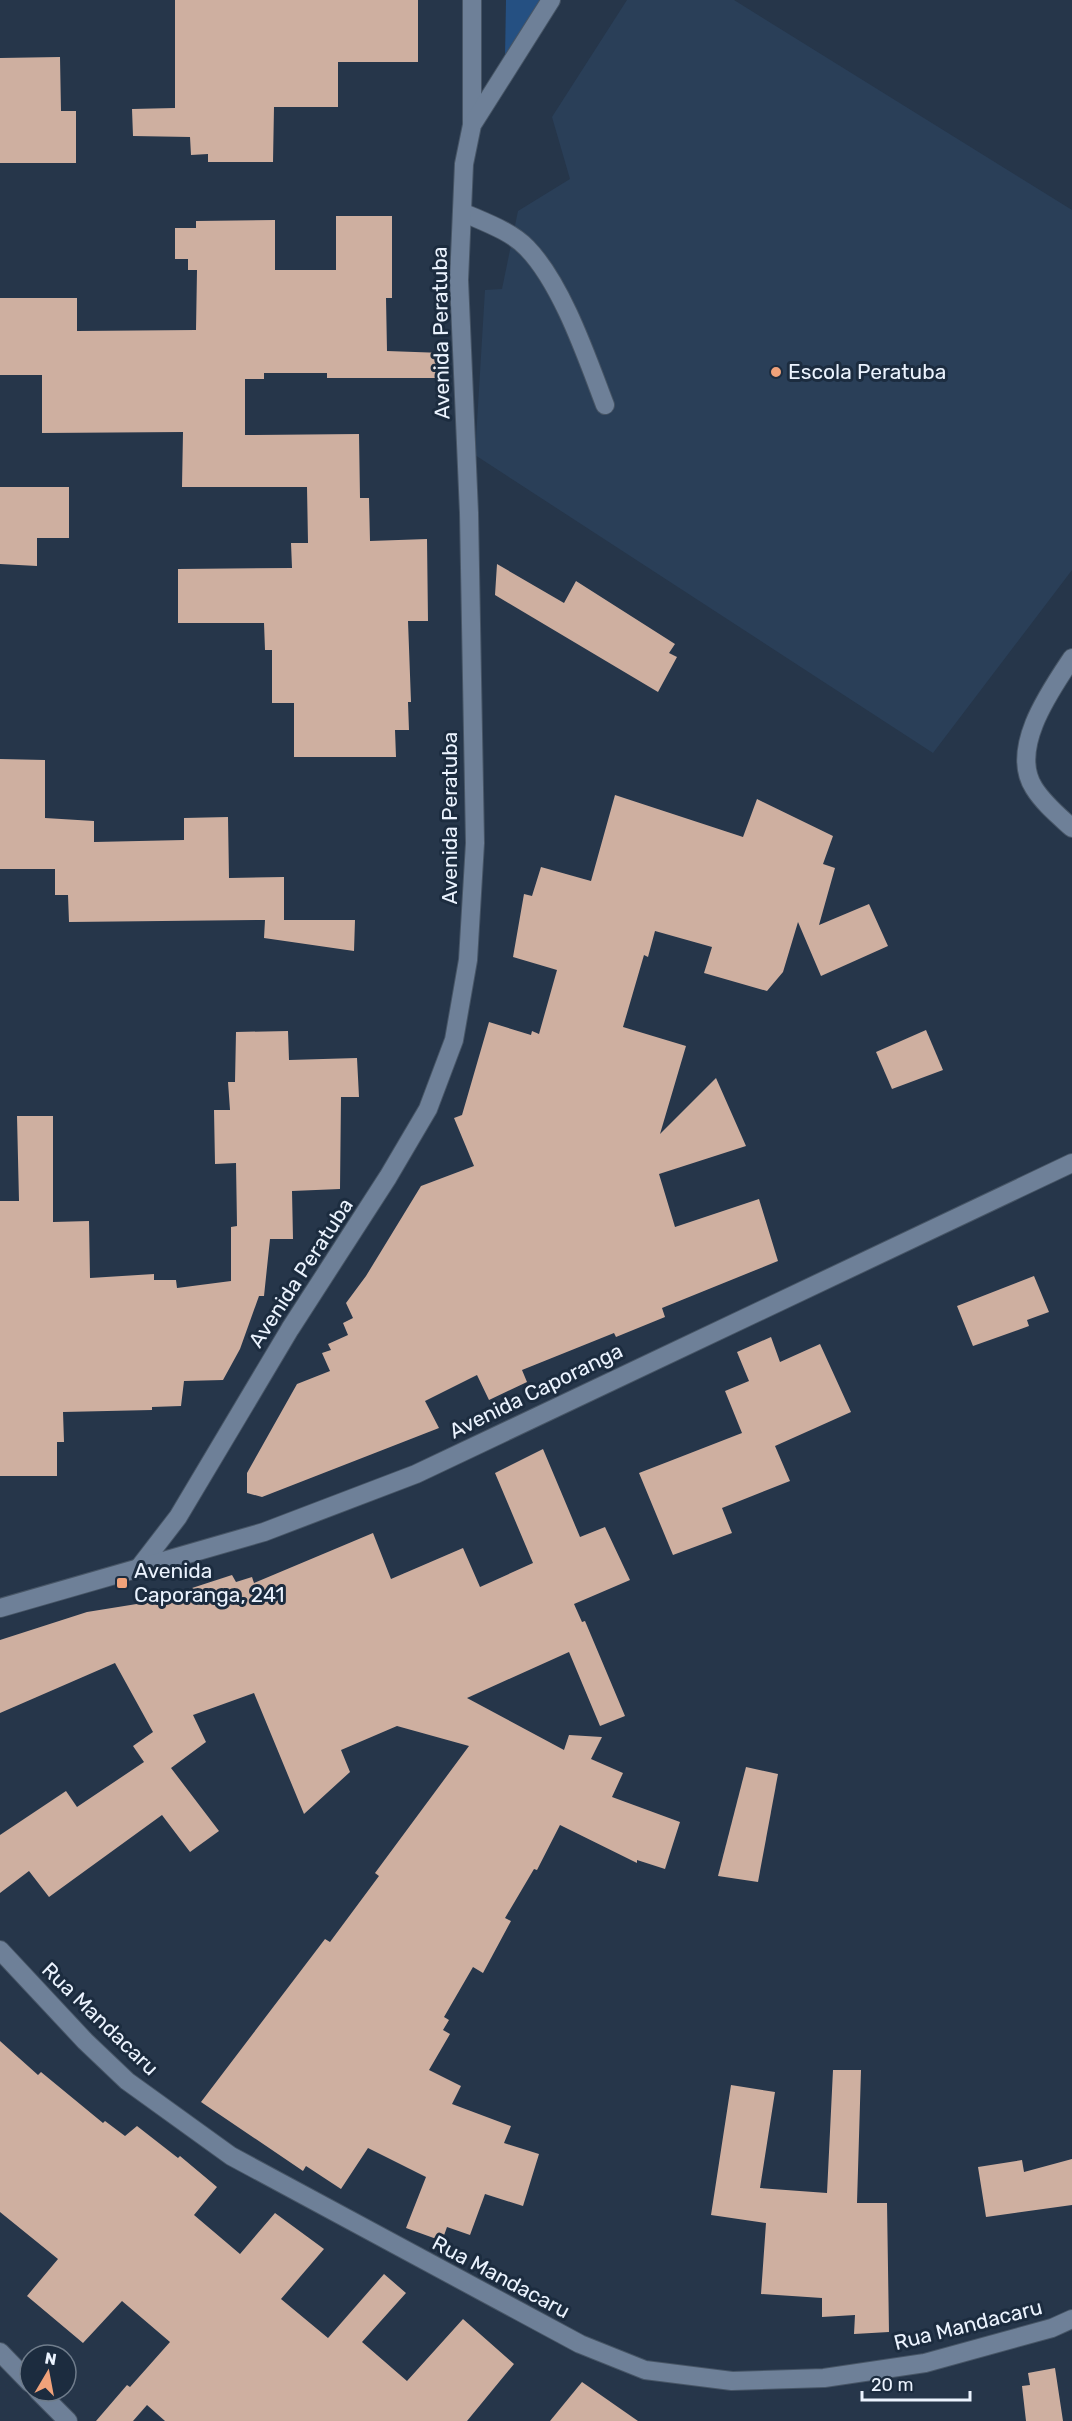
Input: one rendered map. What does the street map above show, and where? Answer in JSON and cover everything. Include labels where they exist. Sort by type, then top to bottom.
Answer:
[{"type":"street","points":[[472,0],[472,125]]},
{"type":"street","name":"Avenida Peratuba","points":[[138,1569],[178,1516],[290,1329],[394,1168],[428,1109],[454,1040],[468,960],[475,843],[468,480],[459,280],[464,164],[472,125],[551,0]]},
{"type":"street","points":[[462,212],[520,243],[543,269],[581,343],[605,405]]},
{"type":"street","points":[[1072,658],[1046,697],[1032,730],[1026,764],[1033,787],[1072,828]]},
{"type":"street","name":"Avenida Caporanga","points":[[0,1608],[264,1532],[416,1474],[1072,1163]]},
{"type":"street","name":"Rua Mandacaru","points":[[0,1950],[85,2041],[127,2080],[231,2156],[580,2344],[645,2370],[732,2381],[824,2378],[925,2362],[1052,2328],[1072,2319]]},
{"type":"street","points":[[0,2352],[18,2371]]},
{"type":"street","points":[[50,2403],[68,2421]]},
{"type":"shaded area","points":[[506,0],[542,0],[505,58]]},
{"type":"shaded area","name":"Escola Peratuba","points":[[627,0],[734,0],[1072,210],[1072,570],[933,753],[475,455],[485,290],[502,289],[518,211],[570,179],[552,117]]},
{"type":"building","points":[[175,0],[418,0],[418,62],[338,62],[338,107],[274,107],[273,162],[208,162],[208,154],[191,155],[190,137],[133,136],[132,109],[175,108]]},
{"type":"building","points":[[60,57],[61,111],[76,111],[76,163],[0,163],[0,58]]},
{"type":"building","points":[[336,216],[392,216],[392,298],[386,298],[387,351],[443,353],[443,378],[327,378],[327,373],[264,373],[264,379],[245,379],[245,435],[359,434],[360,498],[369,498],[370,541],[427,539],[428,621],[408,621],[411,702],[408,702],[409,730],[395,730],[396,757],[294,757],[294,703],[272,703],[272,650],[265,650],[264,623],[178,623],[178,569],[292,568],[291,543],[308,543],[307,487],[182,487],[183,432],[42,433],[42,375],[0,375],[0,298],[77,298],[77,331],[196,330],[197,270],[188,270],[188,259],[175,259],[175,228],[196,228],[196,221],[275,220],[275,270],[336,270]]},
{"type":"building","points":[[0,487],[69,487],[69,538],[37,538],[37,566],[0,564]]},
{"type":"building","points":[[497,564],[564,603],[576,581],[675,644],[669,653],[677,657],[658,692],[495,595]]},
{"type":"building","points":[[0,759],[45,760],[45,818],[94,821],[94,842],[184,840],[184,818],[228,817],[229,878],[284,877],[284,920],[355,920],[354,951],[264,938],[265,920],[69,922],[68,895],[55,895],[55,869],[0,869]]},
{"type":"building","points":[[615,795],[743,837],[757,799],[833,836],[823,864],[835,868],[819,925],[869,904],[888,946],[821,976],[798,922],[783,972],[767,991],[704,973],[712,947],[655,931],[648,957],[644,955],[623,1027],[686,1046],[660,1134],[716,1078],[746,1146],[659,1174],[675,1227],[759,1199],[778,1261],[662,1308],[665,1317],[616,1337],[614,1333],[522,1370],[527,1382],[489,1400],[477,1375],[425,1401],[439,1428],[262,1497],[247,1493],[247,1473],[297,1384],[330,1371],[322,1353],[331,1350],[328,1344],[348,1335],[343,1323],[353,1318],[346,1303],[366,1276],[421,1186],[474,1166],[454,1118],[462,1115],[489,1022],[531,1035],[532,1031],[539,1034],[557,970],[513,957],[524,894],[532,896],[541,867],[591,881]]},
{"type":"building","points":[[926,1030],[943,1070],[892,1089],[876,1052]]},
{"type":"building","points":[[288,1031],[289,1060],[357,1058],[359,1097],[341,1097],[340,1189],[292,1191],[293,1239],[270,1239],[264,1296],[259,1296],[240,1349],[223,1380],[184,1381],[181,1406],[152,1407],[152,1410],[63,1412],[64,1442],[57,1442],[57,1476],[0,1476],[0,1201],[19,1201],[17,1116],[53,1116],[53,1222],[89,1221],[90,1278],[154,1274],[154,1280],[176,1280],[177,1288],[231,1281],[231,1227],[237,1226],[236,1163],[215,1164],[214,1110],[230,1110],[228,1082],[235,1082],[236,1032]]},
{"type":"building","points":[[1034,1276],[1049,1312],[1027,1320],[1029,1326],[973,1346],[957,1306]]},
{"type":"building","points":[[771,1337],[780,1362],[820,1344],[851,1412],[775,1446],[790,1481],[722,1508],[732,1533],[673,1555],[639,1473],[742,1433],[725,1391],[749,1381],[737,1352]]},
{"type":"building","points":[[543,1449],[580,1537],[605,1527],[630,1580],[574,1604],[582,1622],[585,1621],[625,1716],[600,1726],[569,1652],[467,1698],[564,1750],[569,1735],[602,1737],[591,1759],[623,1773],[612,1797],[680,1822],[665,1869],[637,1860],[637,1863],[560,1825],[537,1870],[534,1869],[505,1918],[511,1921],[483,1973],[473,1967],[444,2017],[449,2020],[443,2030],[450,2034],[429,2070],[461,2086],[452,2104],[511,2126],[504,2143],[539,2154],[523,2206],[485,2194],[470,2235],[447,2227],[442,2241],[406,2228],[426,2177],[368,2148],[341,2189],[306,2166],[303,2171],[201,2102],[325,1939],[330,1942],[379,1876],[375,1873],[469,1746],[397,1726],[341,1750],[350,1772],[304,1814],[254,1693],[193,1715],[206,1742],[171,1768],[219,1831],[190,1852],[162,1815],[49,1897],[29,1871],[0,1893],[0,1835],[66,1791],[77,1807],[144,1762],[133,1746],[153,1732],[115,1663],[0,1713],[0,1640],[87,1612],[149,1602],[232,1575],[236,1582],[252,1577],[254,1583],[373,1533],[391,1579],[463,1548],[480,1587],[533,1563],[495,1473]]},
{"type":"building","points":[[746,1767],[778,1774],[758,1882],[718,1876]]},
{"type":"building","points":[[0,2041],[38,2075],[41,2072],[103,2123],[105,2121],[125,2136],[137,2126],[178,2158],[180,2156],[217,2187],[194,2215],[240,2254],[275,2213],[324,2249],[281,2299],[328,2338],[384,2274],[406,2293],[362,2342],[407,2381],[463,2319],[514,2364],[467,2421],[165,2421],[147,2405],[133,2421],[96,2421],[127,2385],[130,2387],[170,2342],[122,2301],[83,2343],[27,2296],[58,2259],[0,2212]]},
{"type":"building","points":[[833,2070],[861,2070],[857,2203],[887,2203],[889,2332],[854,2334],[855,2315],[822,2317],[822,2298],[761,2294],[766,2223],[711,2215],[731,2085],[775,2092],[760,2188],[827,2193]]},
{"type":"building","points":[[1072,2159],[1072,2205],[986,2217],[978,2167],[1022,2160],[1024,2172]]},
{"type":"building","points":[[1055,2368],[1063,2421],[1026,2421],[1022,2386],[1030,2385],[1028,2373]]},
{"type":"building","points":[[582,2382],[638,2421],[550,2421]]},
{"type":"place","name":"Escola Peratuba","points":[[776,372]]},
{"type":"place","name":"Avenida Caporanga, 241","points":[[122,1583]]}]
